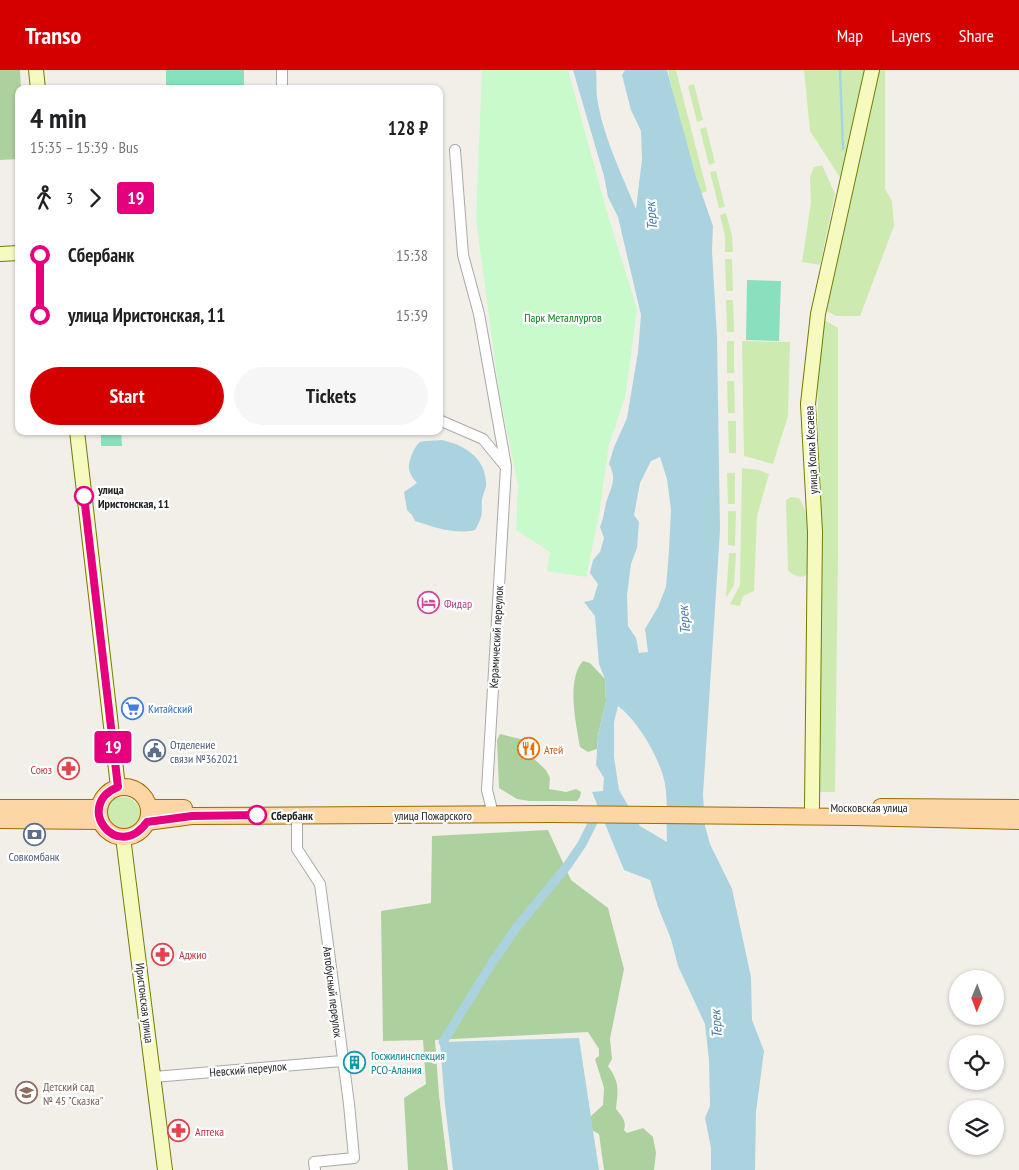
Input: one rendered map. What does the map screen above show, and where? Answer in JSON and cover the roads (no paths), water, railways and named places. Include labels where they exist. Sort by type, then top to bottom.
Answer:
[{"type":"main road","points":[[118,787],[134,789],[146,800],[148,815],[141,830],[133,835],[123,837],[109,832],[100,814],[105,795],[118,787]]},
{"type":"main road","name":"улица Пожарского","points":[[148,815],[380,806],[490,806],[552,811]]},
{"type":"main road","name":"Московская улица","points":[[719,812],[812,807],[1019,808]]},
{"type":"main road","points":[[0,808],[100,814]]},
{"type":"main road","name":"улица Пожарского","points":[[148,815],[552,811],[719,812]]},
{"type":"main road","name":"Московская улица","points":[[719,812],[1019,821]]},
{"type":"main road","points":[[0,820],[100,814]]},
{"type":"street","points":[[36,70],[38,85]]},
{"type":"street","points":[[282,70],[282,85]]},
{"type":"street","name":"улица Колка Кесаева","points":[[812,807],[815,550],[808,404],[818,314],[872,70]]},
{"type":"street","name":"Керамический переулок","points":[[455,150],[463,254],[479,314],[506,467],[487,790],[490,806]]},
{"type":"street","points":[[0,254],[15,253]]},
{"type":"street","points":[[443,422],[483,440],[506,467]]},
{"type":"street","points":[[77,435],[118,787]]},
{"type":"street","name":"Автобусный переулок","points":[[296,815],[297,849],[320,884],[349,1104],[354,1158],[314,1162],[315,1170]]},
{"type":"street","name":"Иристонская улица","points":[[123,837],[165,1170]]},
{"type":"street","name":"Невский переулок","points":[[154,1077],[342,1061]]},
{"type":"water","name":"Терек","points":[[573,70],[596,70],[597,97],[603,125],[636,209],[642,159],[641,131],[631,110],[622,75],[625,70],[667,70],[696,177],[713,226],[712,251],[717,337],[720,530],[703,795],[705,826],[710,844],[732,889],[751,977],[752,1020],[764,1051],[756,1112],[755,1170],[711,1170],[711,1148],[705,1118],[710,1106],[709,1060],[705,1024],[678,966],[671,939],[658,907],[650,880],[624,870],[592,792],[603,791],[604,778],[596,765],[598,735],[606,701],[605,679],[599,664],[595,616],[584,602],[593,600],[598,584],[590,573],[593,560],[600,552],[604,538],[600,527],[613,479],[609,464],[614,447],[627,418],[638,352],[641,315],[618,217],[608,197],[604,176]],"holes":[[[660,457],[667,479],[671,510],[666,587],[658,607],[645,629],[648,652],[639,653],[636,638],[628,626],[627,595],[631,564],[637,548],[639,522],[634,515],[640,483],[651,461]],[[618,706],[640,730],[653,752],[662,774],[665,784],[667,842],[640,826],[619,790],[614,757],[614,722]]]},
{"type":"water","points":[[441,440],[465,448],[482,465],[486,484],[482,500],[482,515],[475,530],[460,532],[430,526],[415,521],[407,510],[404,492],[417,483],[409,469],[409,462],[414,450],[420,442]]},
{"type":"water","points":[[579,1038],[599,1170],[453,1170],[440,1042]]},
{"type":"waterway","points":[[840,70],[843,149]]},
{"type":"waterway","points":[[443,1042],[516,928],[567,866],[582,844],[598,812]]},
{"type":"place","name":"улица Иристонская, 11","points":[[84,496]]},
{"type":"place","name":"Фидар","points":[[428,603]]},
{"type":"place","name":"Китайский","points":[[132,708]]},
{"type":"place","name":"Атей","points":[[528,749]]},
{"type":"place","name":"Отделение связи №362021","points":[[154,751]]},
{"type":"place","name":"Союз","points":[[68,769]]},
{"type":"place","name":"Сбербанк","points":[[257,815]]},
{"type":"place","name":"Совкомбанк","points":[[34,835]]},
{"type":"place","name":"Аджио","points":[[163,954]]},
{"type":"place","name":"Госжилинспекция РСО-Алания","points":[[355,1062]]},
{"type":"place","name":"Детский сад № 45 \"Сказка\"","points":[[27,1093]]},
{"type":"place","name":"Аптека","points":[[179,1131]]},
{"type":"park label","name":"Парк Металлургов","points":[[563,317]]}]
